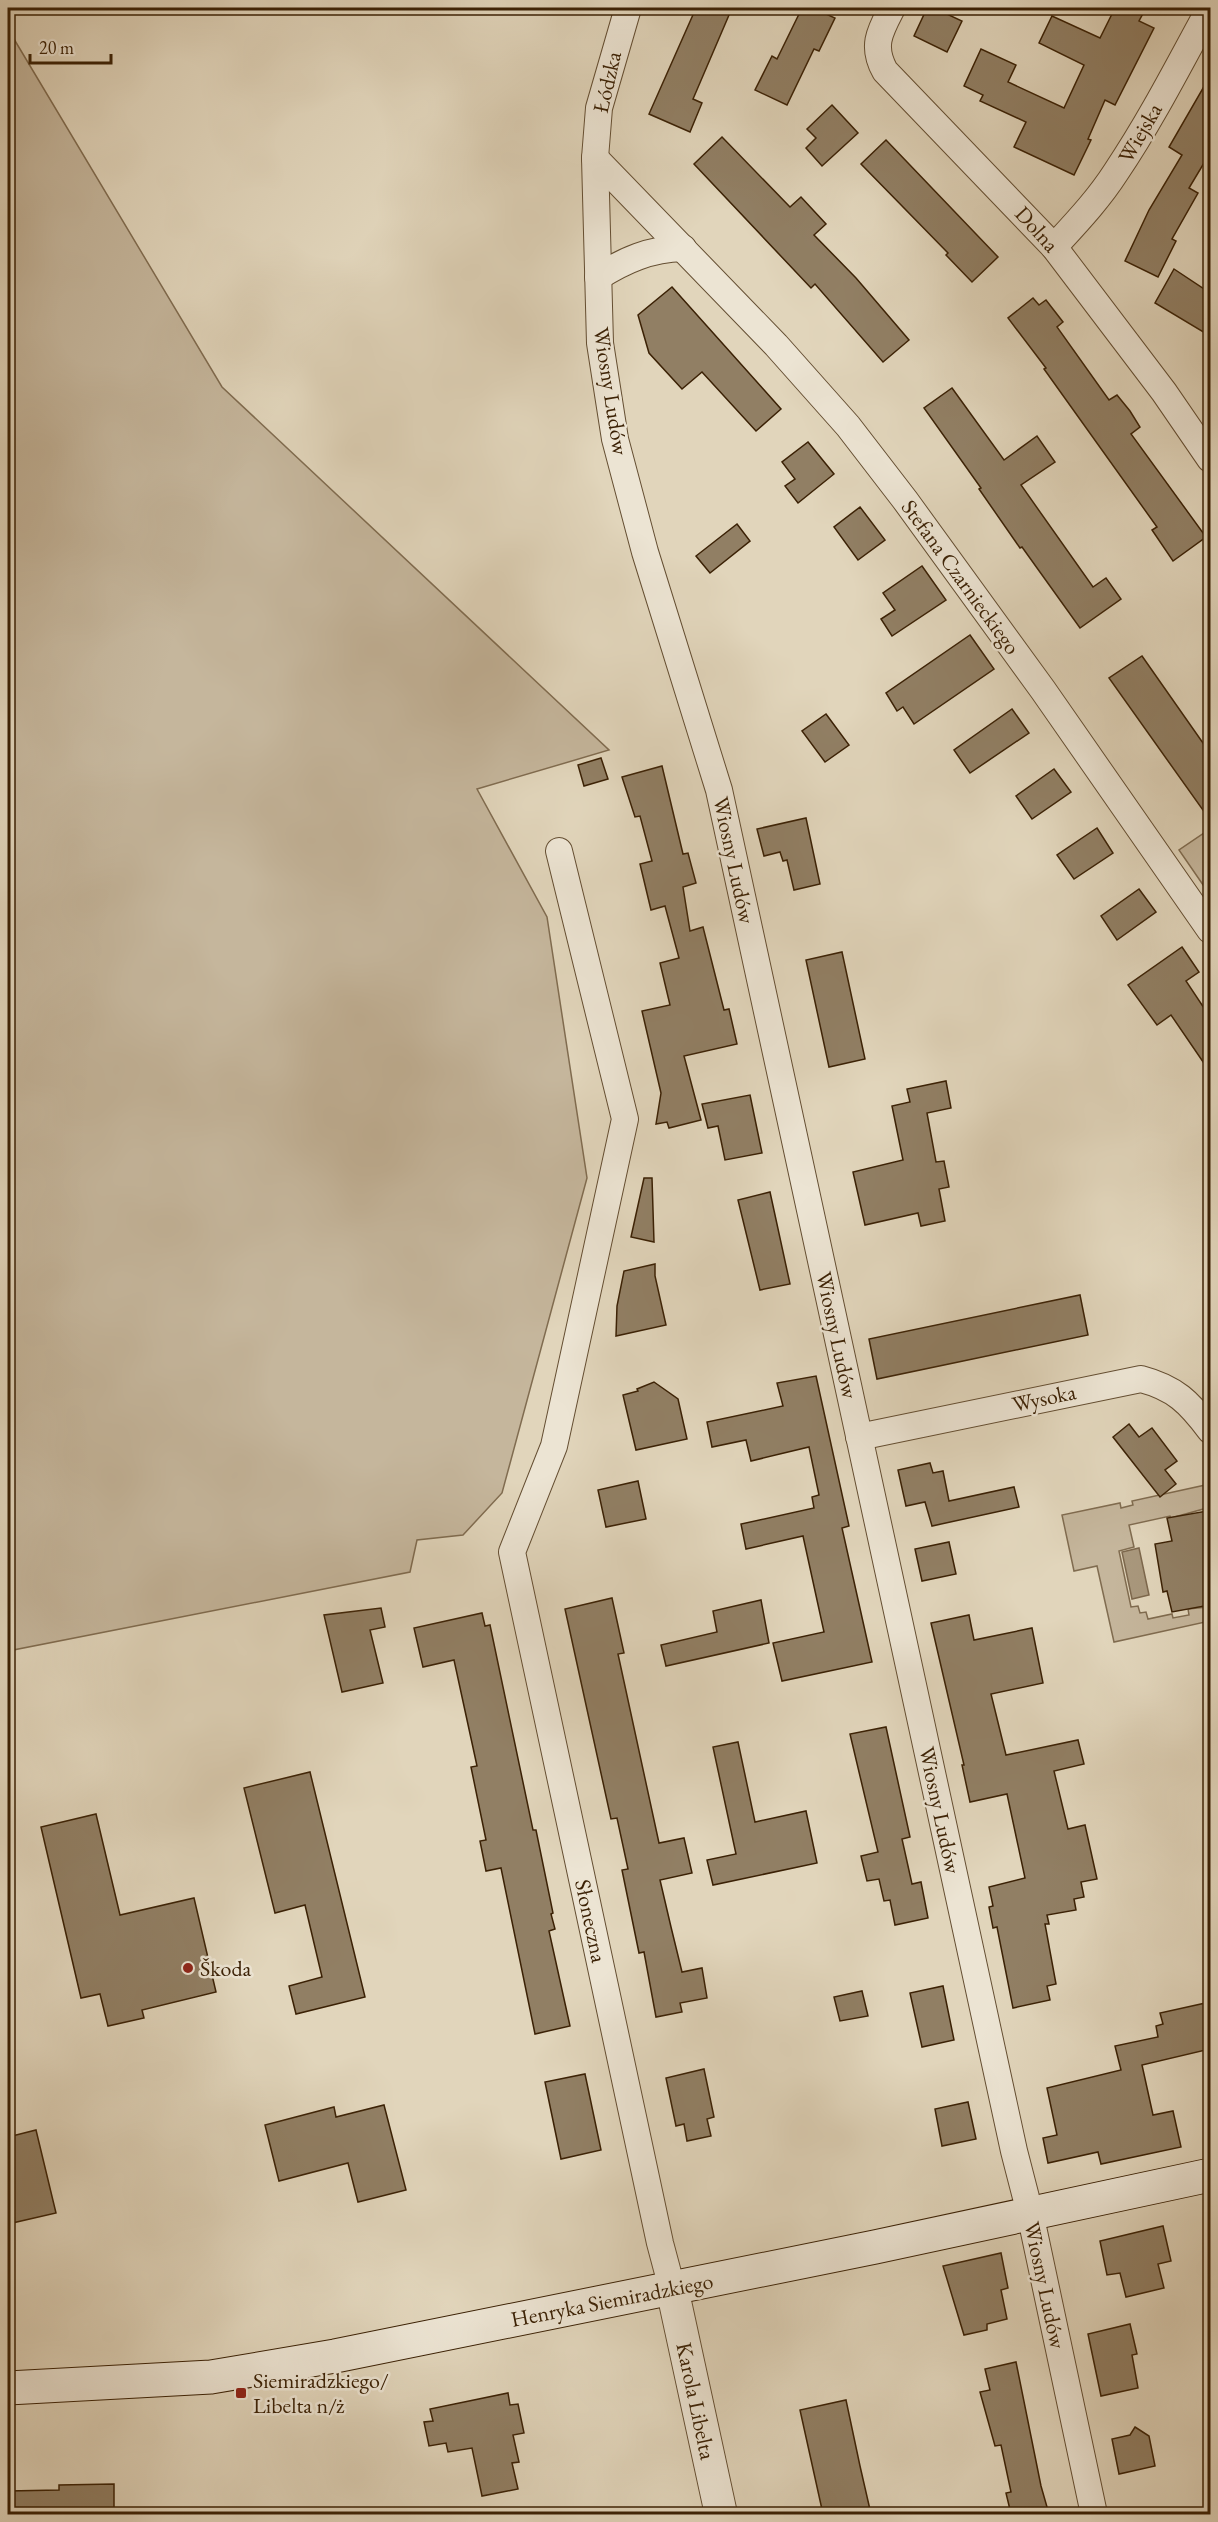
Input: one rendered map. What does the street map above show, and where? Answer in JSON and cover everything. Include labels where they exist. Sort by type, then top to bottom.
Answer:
[{"type":"main road","name":"Henryka Siemiradzkiego","points":[[8,2388],[211,2377],[335,2355],[672,2288],[1210,2175]]},
{"type":"street","name":"Łódzka","points":[[596,158],[599,108],[628,8]]},
{"type":"street","name":"Dolna","points":[[892,8],[879,37],[876,50],[885,70],[1054,247],[1158,383],[1210,459]]},
{"type":"street","name":"Wiejska","points":[[1054,247],[1084,215],[1116,172],[1210,8]]},
{"type":"street","name":"Stefana Czarnieckiego","points":[[596,158],[776,345],[848,426],[905,500],[1043,690],[1210,930]]},
{"type":"street","name":"Wiosny Ludów","points":[[596,158],[600,343],[615,439],[645,552],[719,790],[1094,2514]]},
{"type":"street","points":[[598,277],[642,254],[662,249],[683,248]]},
{"type":"street","name":"Słoneczna","points":[[559,850],[625,1119],[554,1446],[512,1552],[655,2219],[672,2288]]},
{"type":"street","name":"Wysoka","points":[[859,1437],[1141,1379],[1170,1389],[1182,1397],[1210,1430]]},
{"type":"street","name":"Karola Libelta","points":[[672,2288],[721,2514]]},
{"type":"shaded area","points":[[8,29],[222,387],[609,750],[477,789],[547,917],[587,1178],[502,1493],[463,1535],[417,1540],[410,1572],[8,1651]]},
{"type":"shaded area","points":[[1210,829],[1210,895],[1179,850]]},
{"type":"shaded area","points":[[1210,1484],[1210,1520],[1207,1508],[1171,1518],[1170,1516],[1129,1525],[1134,1547],[1119,1551],[1131,1607],[1138,1606],[1140,1613],[1146,1612],[1148,1619],[1172,1614],[1173,1618],[1189,1615],[1188,1609],[1207,1607],[1210,1604],[1210,1621],[1114,1642],[1097,1566],[1074,1571],[1062,1515],[1120,1503],[1121,1508],[1133,1505],[1132,1501]]},
{"type":"shaded area","points":[[1139,1548],[1149,1595],[1132,1599],[1122,1552]]},
{"type":"building","points":[[696,8],[732,8],[693,99],[702,103],[690,132],[649,114]]},
{"type":"building","points":[[802,8],[813,8],[835,18],[819,51],[814,49],[787,105],[755,90],[772,56],[777,59]]},
{"type":"building","points":[[927,8],[934,8],[962,21],[947,52],[914,36]]},
{"type":"building","points":[[1115,8],[1146,8],[1139,21],[1154,28],[1115,105],[1105,100],[1088,139],[1091,140],[1074,175],[1014,147],[1026,122],[980,101],[983,95],[964,86],[981,49],[1016,65],[1008,82],[1064,108],[1084,65],[1039,43],[1052,16],[1100,38]]},
{"type":"building","points":[[1210,76],[1210,153],[1189,188],[1198,193],[1172,239],[1176,241],[1158,277],[1125,261],[1149,210],[1182,155],[1169,147]]},
{"type":"building","points":[[832,105],[858,133],[822,166],[806,148],[816,138],[807,129]]},
{"type":"building","points":[[722,137],[790,207],[801,197],[826,224],[814,235],[856,278],[909,340],[883,362],[815,284],[811,288],[694,164]]},
{"type":"building","points":[[886,140],[998,257],[972,282],[946,255],[948,253],[861,164]]},
{"type":"building","points":[[1174,269],[1210,293],[1210,336],[1155,303]]},
{"type":"building","points":[[672,287],[781,409],[756,431],[702,372],[682,389],[649,353],[638,315]]},
{"type":"building","points":[[1033,298],[1039,305],[1046,300],[1063,322],[1057,327],[1109,400],[1117,395],[1130,411],[1140,427],[1131,434],[1206,537],[1173,561],[1152,530],[1157,527],[1044,369],[1046,368],[1008,318]]},
{"type":"building","points":[[952,388],[1004,460],[1037,436],[1055,462],[1021,485],[1093,587],[1106,578],[1121,599],[1080,628],[1022,547],[1020,548],[924,408]]},
{"type":"building","points":[[808,442],[834,474],[798,503],[785,486],[795,479],[782,462]]},
{"type":"building","points":[[860,507],[885,540],[858,560],[834,527]]},
{"type":"building","points":[[737,524],[750,541],[710,573],[696,556]]},
{"type":"building","points":[[922,566],[946,600],[892,636],[881,619],[895,610],[883,593]]},
{"type":"building","points":[[970,635],[994,669],[914,724],[903,707],[897,711],[886,693]]},
{"type":"building","points":[[1142,656],[1210,753],[1210,820],[1109,678]]},
{"type":"building","points":[[1012,709],[1029,733],[970,773],[954,750]]},
{"type":"building","points":[[826,714],[849,745],[825,762],[802,731]]},
{"type":"building","points":[[601,758],[608,779],[584,786],[578,765]]},
{"type":"building","points":[[662,766],[683,854],[688,853],[696,883],[683,887],[690,931],[703,927],[724,1010],[729,1009],[737,1044],[684,1056],[701,1120],[669,1128],[667,1122],[656,1124],[661,1093],[642,1011],[670,1005],[660,963],[679,958],[665,906],[651,910],[640,864],[652,861],[640,816],[635,817],[622,777]]},
{"type":"building","points":[[1054,769],[1071,792],[1032,819],[1016,796]]},
{"type":"building","points":[[806,818],[820,884],[794,890],[787,860],[783,861],[780,852],[764,856],[757,829]]},
{"type":"building","points":[[1097,828],[1113,853],[1074,879],[1057,855]]},
{"type":"building","points":[[1139,889],[1156,912],[1117,940],[1101,916]]},
{"type":"building","points":[[1182,947],[1199,972],[1186,981],[1210,1017],[1210,1072],[1171,1015],[1157,1025],[1128,985]]},
{"type":"building","points":[[842,952],[865,1059],[829,1067],[806,960]]},
{"type":"building","points":[[946,1081],[951,1108],[927,1113],[936,1162],[944,1161],[949,1187],[939,1189],[945,1221],[921,1226],[918,1213],[865,1225],[853,1172],[903,1160],[892,1106],[910,1102],[907,1089]]},
{"type":"building","points":[[750,1095],[762,1153],[725,1160],[718,1126],[708,1128],[702,1104]]},
{"type":"building","points":[[644,1178],[652,1178],[654,1242],[631,1237]]},
{"type":"building","points":[[770,1192],[790,1284],[760,1290],[738,1200]]},
{"type":"building","points":[[655,1264],[655,1276],[666,1325],[616,1336],[617,1306],[624,1271]]},
{"type":"building","points":[[1080,1295],[1088,1335],[877,1379],[869,1339]]},
{"type":"building","points":[[816,1376],[849,1526],[842,1528],[872,1662],[782,1681],[773,1643],[824,1632],[803,1536],[746,1549],[741,1524],[814,1508],[812,1497],[819,1495],[809,1447],[751,1461],[746,1440],[712,1447],[707,1422],[783,1406],[777,1383]]},
{"type":"building","points":[[654,1382],[678,1399],[687,1439],[636,1450],[623,1395],[638,1391],[637,1389]]},
{"type":"building","points":[[1129,1424],[1139,1437],[1152,1428],[1177,1461],[1165,1470],[1176,1484],[1160,1497],[1113,1437]]},
{"type":"building","points":[[930,1463],[933,1473],[943,1471],[949,1501],[1014,1487],[1019,1507],[932,1526],[925,1502],[906,1506],[898,1470]]},
{"type":"building","points":[[638,1481],[646,1519],[606,1527],[598,1490]]},
{"type":"building","points":[[1207,1511],[1210,1528],[1210,1605],[1172,1612],[1167,1591],[1163,1592],[1155,1544],[1172,1541],[1167,1518]]},
{"type":"building","points":[[949,1542],[956,1574],[922,1581],[915,1549]]},
{"type":"building","points":[[612,1598],[624,1653],[618,1654],[659,1843],[684,1838],[692,1873],[660,1880],[671,1927],[682,1972],[702,1968],[707,1998],[680,2003],[682,2012],[656,2017],[644,1952],[639,1953],[622,1870],[628,1869],[617,1818],[611,1819],[565,1609]]},
{"type":"building","points":[[761,1600],[769,1643],[666,1666],[661,1645],[717,1632],[713,1611]]},
{"type":"building","points":[[381,1608],[385,1627],[370,1630],[383,1683],[342,1692],[324,1615]]},
{"type":"building","points":[[482,1613],[485,1626],[490,1625],[533,1830],[536,1830],[553,1913],[551,1914],[555,1929],[549,1931],[570,2026],[535,2034],[501,1868],[486,1871],[480,1841],[486,1840],[471,1767],[477,1766],[454,1660],[423,1667],[414,1628]]},
{"type":"building","points":[[969,1615],[974,1640],[1032,1628],[1043,1683],[991,1694],[1006,1755],[1078,1740],[1084,1764],[1054,1771],[1068,1829],[1085,1825],[1097,1879],[1081,1882],[1084,1897],[1074,1899],[1076,1910],[1047,1915],[1049,1924],[1045,1924],[1056,1984],[1047,1986],[1050,2000],[1013,2008],[997,1927],[993,1928],[989,1907],[993,1906],[989,1887],[1025,1878],[1007,1794],[970,1802],[962,1765],[964,1765],[931,1623]]},
{"type":"building","points":[[886,1727],[910,1837],[902,1839],[912,1884],[921,1882],[928,1918],[895,1925],[890,1900],[884,1901],[879,1879],[867,1881],[861,1856],[878,1852],[850,1734]]},
{"type":"building","points":[[738,1742],[755,1822],[806,1811],[817,1863],[713,1885],[707,1860],[736,1854],[713,1747]]},
{"type":"building","points":[[310,1772],[365,1997],[296,2014],[289,1986],[322,1977],[305,1905],[275,1913],[244,1788]]},
{"type":"building","points":[[96,1814],[120,1915],[194,1898],[216,1992],[142,2010],[144,2018],[108,2026],[100,1994],[81,1998],[41,1827]]},
{"type":"building","points":[[943,1986],[954,2040],[922,2047],[910,1993]]},
{"type":"building","points":[[862,1991],[868,2016],[840,2021],[834,1997]]},
{"type":"building","points":[[1210,2002],[1210,2049],[1142,2065],[1153,2115],[1173,2111],[1181,2147],[1101,2164],[1098,2152],[1048,2163],[1043,2138],[1057,2135],[1047,2088],[1121,2070],[1115,2046],[1158,2037],[1156,2026],[1163,2024],[1160,2013]]},
{"type":"building","points":[[704,2069],[714,2117],[707,2119],[711,2136],[687,2141],[684,2124],[676,2126],[666,2078]]},
{"type":"building","points":[[585,2074],[601,2150],[561,2159],[545,2082]]},
{"type":"building","points":[[968,2102],[976,2139],[942,2146],[935,2109]]},
{"type":"building","points":[[384,2105],[406,2190],[358,2202],[348,2163],[279,2181],[265,2125],[334,2107],[336,2117]]},
{"type":"building","points":[[36,2130],[56,2213],[8,2224],[8,2137]]},
{"type":"building","points":[[1163,2226],[1171,2261],[1158,2264],[1164,2288],[1126,2297],[1120,2273],[1107,2275],[1100,2241]]},
{"type":"building","points":[[1001,2253],[1008,2288],[1001,2290],[1007,2319],[987,2324],[987,2330],[964,2335],[943,2266]]},
{"type":"building","points":[[1130,2324],[1137,2354],[1132,2355],[1138,2388],[1101,2396],[1088,2334]]},
{"type":"building","points":[[1016,2362],[1041,2486],[1049,2514],[1011,2514],[1006,2493],[1011,2492],[1001,2445],[995,2446],[980,2392],[990,2390],[985,2369]]},
{"type":"building","points":[[508,2393],[510,2405],[518,2404],[524,2433],[513,2435],[519,2462],[512,2463],[518,2489],[482,2496],[472,2448],[448,2452],[446,2443],[429,2446],[424,2422],[433,2421],[430,2409]]},
{"type":"building","points":[[846,2400],[871,2514],[823,2514],[800,2410]]},
{"type":"building","points":[[1135,2427],[1149,2436],[1155,2466],[1119,2474],[1112,2439],[1130,2435]]},
{"type":"building","points":[[114,2484],[114,2514],[8,2514],[8,2491],[59,2490],[59,2485]]},
{"type":"place","name":"Škoda","points":[[188,1968]]},
{"type":"place","name":"Siemiradzkiego/ Libelta n/ż","points":[[241,2393]]}]
